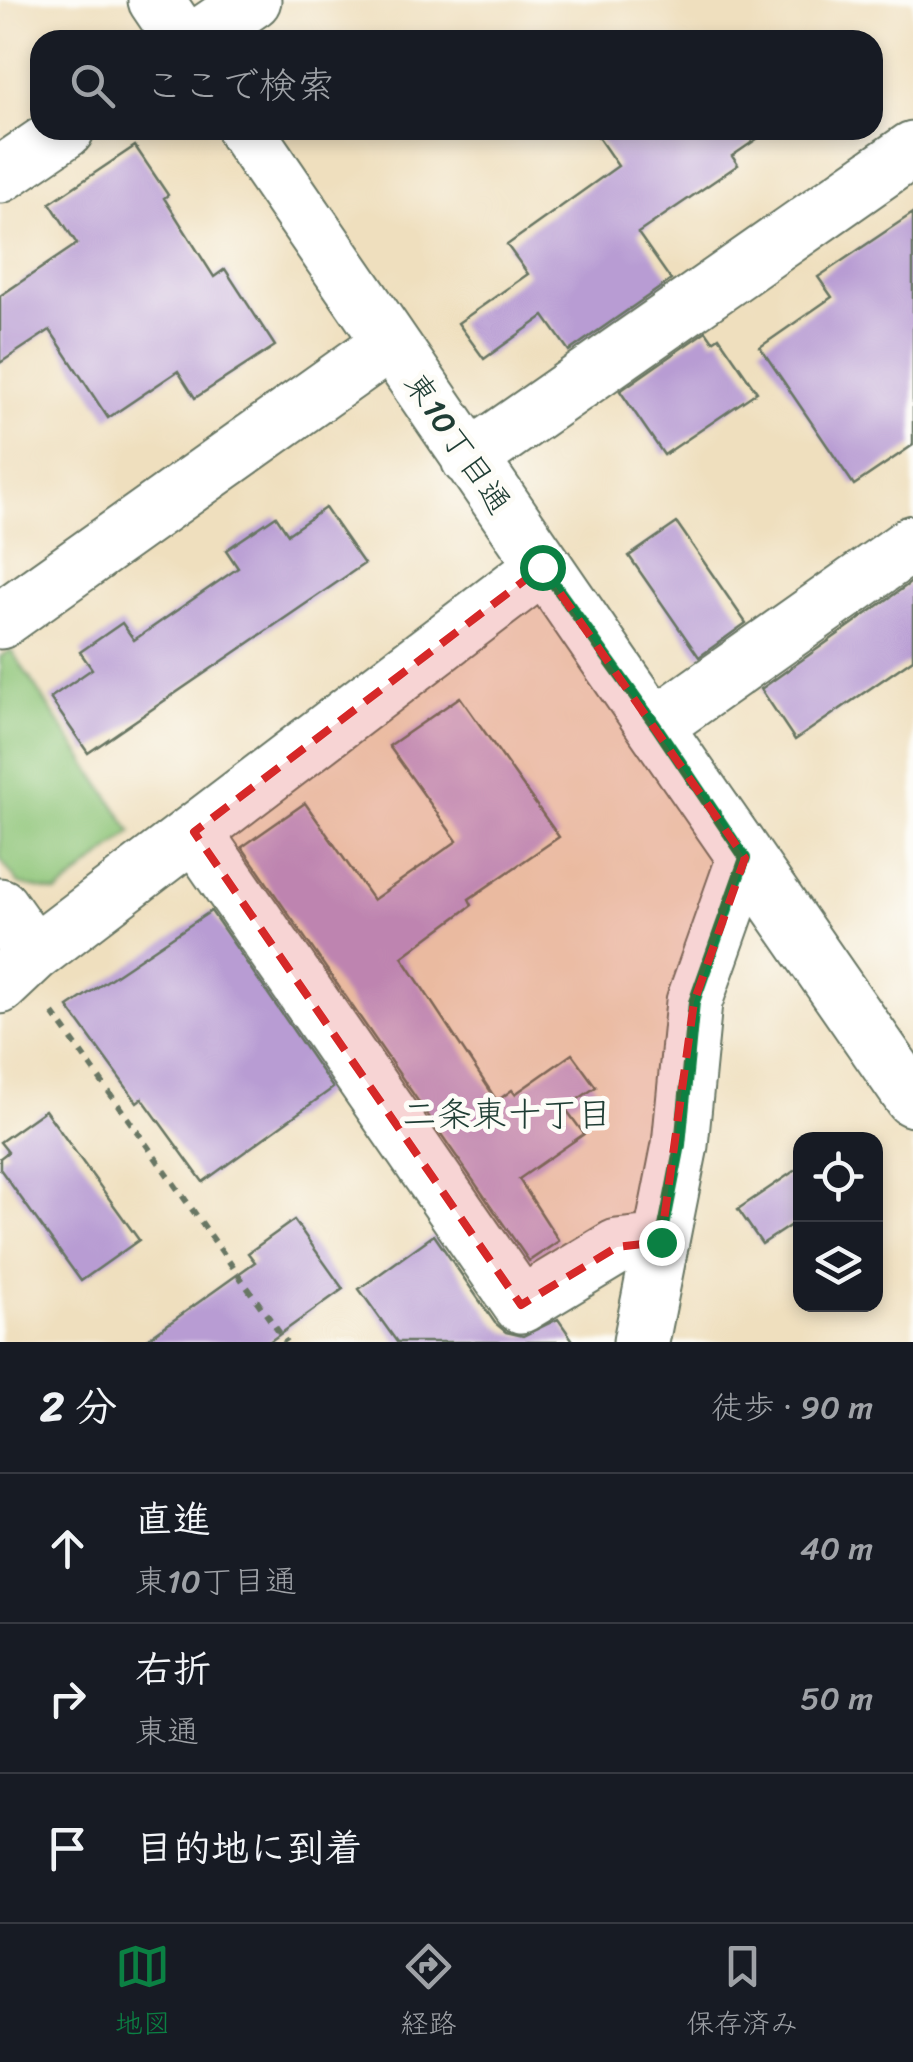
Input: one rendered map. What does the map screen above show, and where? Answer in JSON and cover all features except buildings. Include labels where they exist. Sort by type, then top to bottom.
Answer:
[{"type":"street","points":[[156,0],[177,30]]},
{"type":"street","points":[[209,30],[252,0]]},
{"type":"street","points":[[0,175],[51,140]]},
{"type":"street","name":"東10丁目通","points":[[252,140],[542,567],[913,1100]]},
{"type":"street","points":[[470,459],[913,150]]},
{"type":"street","points":[[0,621],[390,343]]},
{"type":"street","points":[[656,726],[913,544]]},
{"type":"street","points":[[0,906],[18,969],[542,567]]},
{"type":"street","points":[[194,832],[521,1305],[617,1248],[661,1242]]},
{"type":"street","points":[[642,1342],[680,1145],[694,1002],[745,858]]},
{"type":"path","points":[[18,969],[286,1342]]},
{"type":"highlighted area","points":[[542,567],[745,858],[694,1002],[661,1242],[617,1247],[521,1305],[194,832]]},
{"type":"green space","points":[[11,650],[132,832],[57,893],[19,884],[0,859],[0,657]]},
{"type":"district","name":"二条東十丁目","points":[[507,1114]]},
{"type":"route","points":[[542,567],[745,858],[694,1002],[680,1145],[661,1242]]}]
